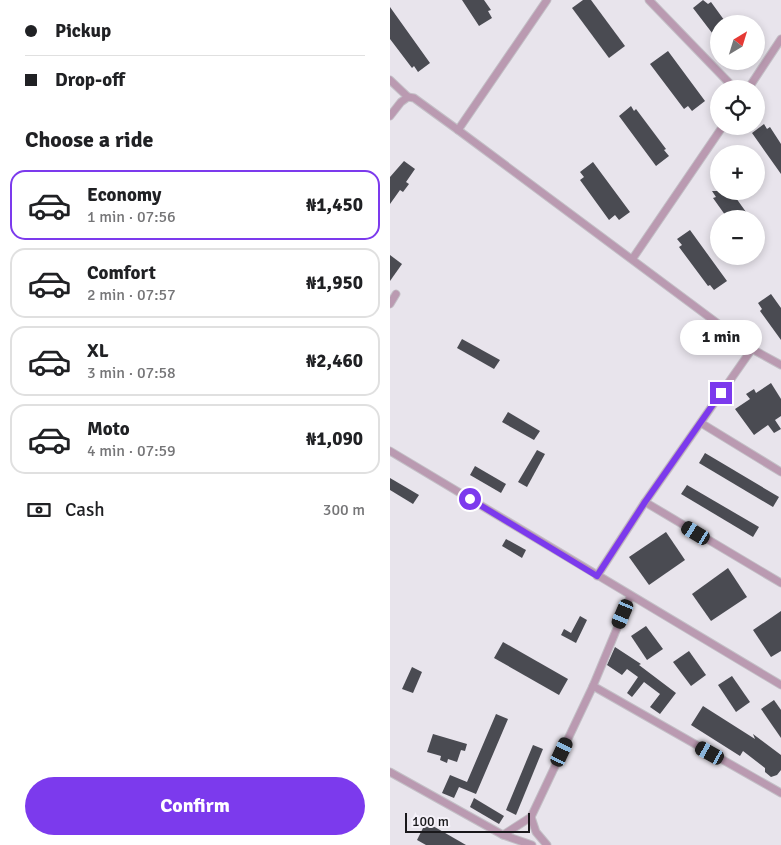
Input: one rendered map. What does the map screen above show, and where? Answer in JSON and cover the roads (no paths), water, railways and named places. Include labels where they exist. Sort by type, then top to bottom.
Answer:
[{"type":"street","points":[[458,130],[547,0]]},
{"type":"street","points":[[648,0],[727,80]]},
{"type":"street","points":[[754,80],[781,39]]},
{"type":"street","points":[[390,80],[408,97],[414,98],[458,130],[752,348],[781,365]]},
{"type":"street","points":[[390,116],[408,97]]},
{"type":"street","points":[[633,258],[716,135]]},
{"type":"street","points":[[390,304],[396,294]]},
{"type":"street","points":[[597,576],[645,502],[752,348]]},
{"type":"street","points":[[701,423],[781,472]]},
{"type":"street","points":[[390,451],[630,597],[781,685]]},
{"type":"street","points":[[645,502],[781,583]]},
{"type":"street","points":[[504,835],[531,817],[593,686],[630,597]]},
{"type":"street","points":[[593,686],[780,790]]},
{"type":"street","points":[[390,772],[504,835],[532,845]]},
{"type":"street","points":[[531,817],[536,832],[547,845]]}]
